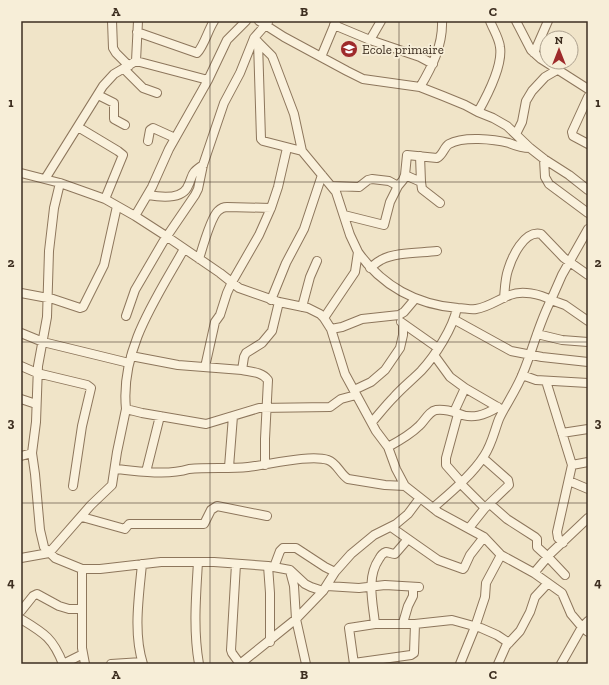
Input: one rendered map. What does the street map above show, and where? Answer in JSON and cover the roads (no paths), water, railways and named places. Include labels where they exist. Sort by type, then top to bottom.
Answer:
[{"type":"street","points":[[112,21],[113,48],[116,53],[129,65],[142,88],[157,93]]},
{"type":"street","points":[[129,65],[137,32],[138,21]]},
{"type":"street","points":[[137,32],[197,53],[214,21]]},
{"type":"street","points":[[135,216],[148,195],[175,138],[208,80],[227,40],[246,21]]},
{"type":"street","points":[[370,40],[381,21]]},
{"type":"street","points":[[420,87],[432,64],[441,39],[442,21]]},
{"type":"street","points":[[478,112],[490,89],[500,56],[499,44],[490,21]]},
{"type":"street","points":[[516,21],[534,53],[539,57]]},
{"type":"street","points":[[534,53],[548,21]]},
{"type":"street","points":[[126,316],[135,290],[166,236],[195,195],[203,164],[224,103],[240,74],[264,22],[284,38],[363,78],[420,87],[500,121],[544,159],[588,190]]},
{"type":"street","points":[[321,57],[335,23],[370,40],[420,57],[432,64]]},
{"type":"street","points":[[256,40],[261,139],[263,141],[287,148],[302,150]]},
{"type":"street","points":[[256,40],[272,56],[294,114],[302,150],[333,186],[338,195],[358,252],[370,268],[415,299],[438,306],[477,309],[488,306],[514,293],[536,294],[565,306],[588,321]]},
{"type":"street","points":[[45,179],[98,95],[114,74],[129,65],[208,80]]},
{"type":"street","points":[[516,134],[522,122],[526,100],[545,77],[557,70],[588,89]]},
{"type":"street","points":[[98,95],[114,103],[114,119],[125,125]]},
{"type":"street","points":[[588,97],[577,118],[572,133],[573,136],[588,144]]},
{"type":"street","points":[[78,127],[123,155],[105,199]]},
{"type":"street","points":[[148,141],[150,130],[153,128],[175,138]]},
{"type":"street","points":[[344,215],[384,225],[390,202],[405,175],[407,155],[438,157],[450,144],[466,139],[498,142],[530,148]]},
{"type":"street","points":[[205,367],[216,322],[232,282],[259,235],[271,208],[278,187],[287,148]]},
{"type":"street","points":[[420,156],[420,182],[424,192],[440,203]]},
{"type":"street","points":[[544,159],[545,177],[549,184],[588,213]]},
{"type":"street","points":[[148,195],[166,197],[182,192],[186,189],[193,173],[203,164]]},
{"type":"street","points":[[21,174],[60,182],[105,199],[166,236],[243,291],[275,301],[302,306],[314,310],[324,318],[331,329],[345,374],[376,431],[388,447],[396,469],[405,486],[433,508],[484,538],[501,555],[534,573],[562,593],[571,614],[585,629]]},
{"type":"street","points":[[242,370],[244,356],[246,353],[262,343],[272,331],[275,301],[286,263],[304,229],[322,175]]},
{"type":"street","points":[[405,175],[420,182]]},
{"type":"street","points":[[333,186],[359,187],[368,180],[372,179],[389,181],[398,186]]},
{"type":"street","points":[[60,182],[54,208],[49,251],[48,298],[43,342],[37,373],[36,422],[32,453],[40,530],[44,547],[55,558],[73,566],[89,570],[161,562],[198,562],[271,567],[290,570],[305,584],[311,587],[359,588],[385,585],[416,587],[403,623]]},
{"type":"street","points":[[21,293],[48,298],[80,308],[85,304],[104,265],[117,206]]},
{"type":"street","points":[[199,259],[216,213],[220,209],[227,206],[271,208]]},
{"type":"street","points":[[433,508],[483,458],[494,437],[501,408],[522,375],[537,334],[562,275],[588,229]]},
{"type":"street","points":[[504,298],[505,282],[508,270],[519,247],[528,236],[533,234],[541,234],[562,257],[588,275]]},
{"type":"street","points":[[21,558],[49,553],[112,485],[126,409],[125,394],[130,359],[136,339],[147,313],[184,249]]},
{"type":"street","points":[[324,318],[355,272],[358,252]]},
{"type":"street","points":[[370,268],[380,260],[387,258],[411,253],[438,252]]},
{"type":"street","points":[[302,306],[310,277],[317,261]]},
{"type":"street","points":[[331,329],[365,319],[401,314],[415,299]]},
{"type":"street","points":[[372,422],[394,396],[421,370],[436,351],[450,329],[458,308]]},
{"type":"street","points":[[395,316],[403,325],[436,351],[450,377],[465,388],[501,408]]},
{"type":"street","points":[[454,320],[511,351],[530,355],[588,362]]},
{"type":"street","points":[[126,409],[206,424],[259,408],[330,407],[341,399],[355,393],[385,370],[400,348],[403,335],[403,325]]},
{"type":"street","points":[[21,333],[43,342],[130,359],[260,373],[268,380],[269,393],[266,408],[265,464]]},
{"type":"street","points":[[537,334],[562,340],[588,342]]},
{"type":"street","points":[[21,366],[37,373],[87,385],[91,389],[82,426],[73,486]]},
{"type":"street","points":[[522,375],[536,380],[588,383]]},
{"type":"street","points":[[546,381],[572,465],[557,532],[558,538],[563,543]]},
{"type":"street","points":[[465,388],[456,413],[446,458],[446,465],[460,482],[487,506],[538,539],[537,547],[565,575]]},
{"type":"street","points":[[21,399],[36,404]]},
{"type":"street","points":[[388,447],[418,427],[432,411],[446,410],[470,416],[481,416],[501,408]]},
{"type":"street","points":[[146,472],[160,416]]},
{"type":"street","points":[[229,467],[233,416]]},
{"type":"street","points":[[562,433],[588,429]]},
{"type":"street","points":[[21,456],[32,453]]},
{"type":"street","points":[[469,528],[487,506],[509,485],[509,482],[483,458]]},
{"type":"street","points":[[115,469],[166,473],[189,469],[265,464],[301,459],[327,460],[332,462],[343,476],[348,478],[378,484],[405,486]]},
{"type":"street","points":[[572,465],[588,462]]},
{"type":"street","points":[[569,481],[588,489]]},
{"type":"street","points":[[236,564],[231,650],[242,663],[270,642],[296,619],[325,588],[335,572],[351,554],[374,535],[396,524],[408,514],[420,498]]},
{"type":"street","points":[[82,517],[125,529],[129,524],[204,524],[211,510],[217,506],[268,516]]},
{"type":"street","points":[[534,573],[548,557],[588,518]]},
{"type":"street","points":[[391,527],[438,560],[463,569],[470,555],[484,538]]},
{"type":"street","points":[[376,624],[372,587],[374,569],[380,558],[386,552],[395,554],[408,539]]},
{"type":"street","points":[[270,642],[271,567],[280,551],[283,548],[292,547],[335,572]]},
{"type":"street","points":[[460,664],[475,627],[485,596],[486,583],[501,555]]},
{"type":"street","points":[[198,562],[195,616],[200,664]]},
{"type":"street","points":[[111,664],[143,663],[138,626],[142,564]]},
{"type":"street","points":[[82,569],[83,654],[85,664]]},
{"type":"street","points":[[290,570],[294,586],[296,619],[306,664]]},
{"type":"street","points":[[498,664],[509,643],[520,631],[530,612],[534,597],[548,583]]},
{"type":"street","points":[[21,611],[33,596],[37,594],[59,606],[69,609],[82,609]]},
{"type":"street","points":[[21,619],[40,631],[52,642],[58,650],[63,664],[83,654]]},
{"type":"street","points":[[415,624],[414,653],[412,655],[354,664],[349,628],[376,624],[415,624],[452,620],[497,635],[509,643]]},
{"type":"street","points":[[561,664],[585,629],[588,621]]},
{"type":"place","name":"Ecole primaire","points":[[349,49]]}]
